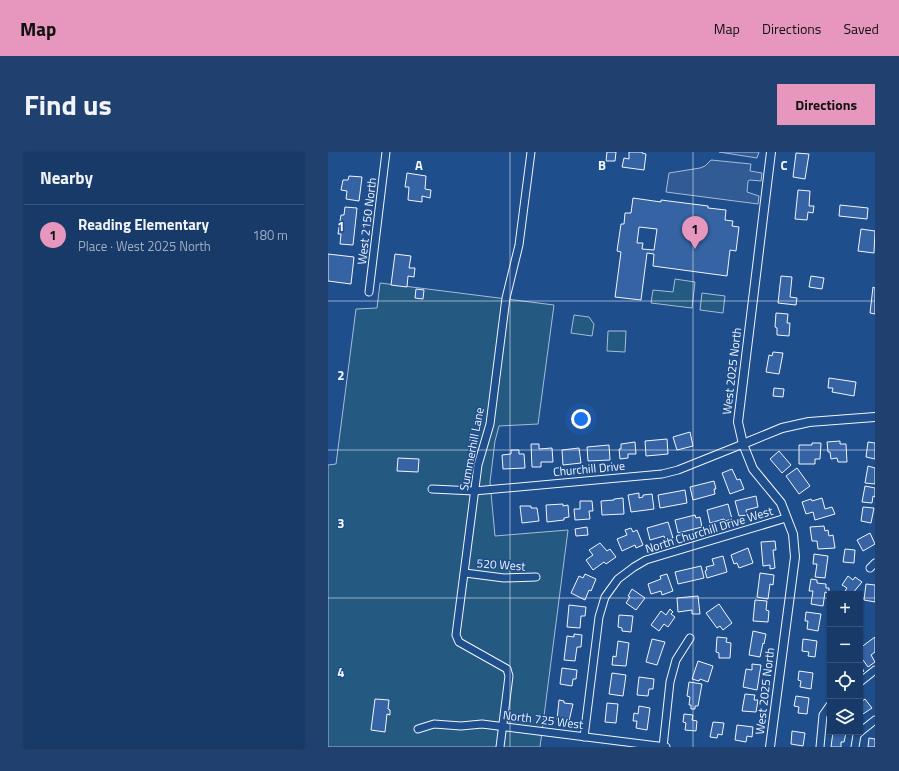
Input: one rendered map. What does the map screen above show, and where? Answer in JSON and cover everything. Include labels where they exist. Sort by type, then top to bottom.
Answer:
[{"type":"street","name":"West 2150 North","points":[[369,292],[386,152]]},
{"type":"street","name":"Summerhill Lane","points":[[500,747],[509,676],[506,669],[459,642],[456,635],[474,490],[478,465],[490,424],[506,298],[519,245],[531,152]]},
{"type":"street","name":"West 2025 North","points":[[770,747],[795,557],[793,534],[781,503],[753,469],[743,444],[738,422],[771,152]]},
{"type":"street","points":[[743,444],[782,428],[808,422],[875,417]]},
{"type":"street","name":"Churchill Drive","points":[[432,489],[474,490],[662,474],[678,470],[743,444]]},
{"type":"street","name":"North Churchill Drive West","points":[[584,737],[599,617],[605,597],[618,579],[646,560],[786,518]]},
{"type":"street","name":"520 West","points":[[464,573],[504,578],[536,577]]},
{"type":"street","points":[[662,747],[670,682],[676,660],[690,638]]},
{"type":"street","points":[[863,680],[875,670]]},
{"type":"street","points":[[820,747],[824,715],[827,710]]},
{"type":"street","points":[[863,730],[875,720]]},
{"type":"street","name":"North 725 West","points":[[418,729],[434,724],[461,726],[482,724],[666,747]]},
{"type":"street","points":[[855,747],[858,735]]},
{"type":"shaded area","points":[[719,152],[759,152],[757,158]]},
{"type":"shaded area","points":[[711,160],[751,164],[750,171],[762,173],[761,181],[748,181],[747,192],[759,196],[758,204],[666,192],[669,173],[700,168],[705,166]]},
{"type":"shaded area","points":[[675,279],[695,282],[692,308],[651,303],[653,290],[673,292]]},
{"type":"shaded area","points":[[380,283],[554,305],[538,424],[499,426],[495,441],[490,482],[495,536],[568,530],[540,747],[328,747],[328,465],[336,464],[356,309],[377,308]]},
{"type":"shaded area","points":[[702,293],[725,296],[723,313],[700,310]]},
{"type":"shaded area","points":[[574,315],[589,317],[594,324],[592,336],[571,333]]},
{"type":"shaded area","points":[[608,331],[626,331],[625,352],[607,351]]},
{"type":"building","points":[[607,152],[616,152],[615,161],[606,161]]},
{"type":"building","points":[[629,152],[642,152],[646,154],[644,170],[622,167],[624,158],[629,159]]},
{"type":"building","points":[[796,153],[809,154],[805,179],[793,177]]},
{"type":"building","points":[[407,173],[426,176],[425,189],[431,190],[430,198],[422,196],[422,202],[408,200],[409,187],[405,187]]},
{"type":"building","points":[[349,176],[362,177],[359,201],[346,199],[347,191],[341,190],[343,180],[348,180]]},
{"type":"building","points":[[798,190],[810,191],[809,206],[814,206],[813,213],[808,212],[807,220],[795,219]]},
{"type":"building","points":[[633,198],[708,206],[708,208],[726,210],[725,220],[733,221],[732,226],[739,227],[736,251],[730,250],[727,276],[653,266],[654,254],[647,253],[641,300],[615,297],[621,252],[617,251],[621,224],[624,224],[625,213],[631,213]],"holes":[[[639,227],[657,229],[654,250],[642,249],[643,243],[637,243]]]},
{"type":"building","points":[[840,205],[868,208],[867,219],[839,216]]},
{"type":"building","points":[[345,207],[357,208],[353,245],[340,244],[341,234],[338,234],[341,215],[344,215]]},
{"type":"building","points":[[861,229],[875,231],[874,253],[858,251]]},
{"type":"building","points":[[328,254],[354,257],[351,284],[328,281]]},
{"type":"building","points":[[395,254],[411,256],[409,268],[415,268],[414,277],[408,276],[407,287],[391,285]]},
{"type":"building","points":[[781,276],[792,277],[790,297],[797,298],[796,305],[778,303]]},
{"type":"building","points":[[811,276],[824,278],[822,289],[809,287]]},
{"type":"building","points":[[873,287],[875,288],[875,314],[870,313]]},
{"type":"building","points":[[416,289],[424,290],[423,299],[415,298]]},
{"type":"building","points":[[776,313],[788,314],[787,323],[790,323],[789,336],[777,335],[777,328],[775,327]]},
{"type":"building","points":[[773,352],[783,353],[779,374],[766,372],[769,355],[772,356]]},
{"type":"building","points":[[829,378],[856,382],[854,396],[832,392],[833,388],[828,388]]},
{"type":"building","points":[[774,388],[784,389],[783,397],[773,396]]},
{"type":"building","points":[[690,432],[693,446],[677,450],[673,437]]},
{"type":"building","points":[[667,439],[668,454],[646,456],[645,441]]},
{"type":"building","points":[[840,441],[840,444],[846,444],[847,462],[838,462],[837,458],[831,459],[830,452],[828,452],[827,442]]},
{"type":"building","points":[[635,442],[636,454],[628,454],[628,458],[620,459],[619,449],[621,449],[621,444]]},
{"type":"building","points":[[868,442],[875,443],[875,459],[866,457]]},
{"type":"building","points":[[812,443],[821,443],[820,459],[815,459],[815,464],[799,464],[799,445],[812,445]]},
{"type":"building","points":[[531,444],[539,444],[539,449],[552,448],[553,462],[541,462],[541,467],[532,467]]},
{"type":"building","points":[[609,445],[610,460],[588,461],[587,447]]},
{"type":"building","points":[[579,448],[581,463],[563,465],[562,450]]},
{"type":"building","points":[[511,450],[519,450],[519,454],[524,454],[525,468],[503,469],[502,455],[511,454]]},
{"type":"building","points":[[779,451],[791,465],[782,473],[770,459]]},
{"type":"building","points":[[398,458],[419,459],[418,472],[397,471]]},
{"type":"building","points":[[868,466],[875,468],[875,484],[865,483]]},
{"type":"building","points":[[797,468],[810,486],[799,494],[786,476]]},
{"type":"building","points":[[732,469],[737,480],[740,479],[744,489],[730,494],[722,473]]},
{"type":"building","points":[[714,481],[716,489],[714,489],[715,494],[693,500],[690,487]]},
{"type":"building","points":[[865,486],[875,488],[875,497],[873,496],[872,503],[862,502]]},
{"type":"building","points":[[685,490],[687,503],[660,508],[658,495]]},
{"type":"building","points":[[639,493],[639,498],[643,497],[643,495],[652,494],[654,509],[631,512],[628,495]]},
{"type":"building","points":[[756,496],[758,507],[746,510],[747,515],[739,516],[735,501]]},
{"type":"building","points":[[623,498],[624,514],[602,515],[601,501]]},
{"type":"building","points":[[822,498],[825,509],[832,507],[835,514],[815,520],[813,512],[806,514],[802,502]]},
{"type":"building","points":[[580,501],[592,501],[593,511],[589,511],[590,519],[575,520],[574,509],[580,509]]},
{"type":"building","points":[[563,504],[563,506],[568,505],[569,517],[564,518],[564,520],[547,522],[546,505]]},
{"type":"building","points":[[728,504],[732,519],[725,521],[724,519],[710,523],[707,510]]},
{"type":"building","points":[[520,506],[531,506],[531,508],[537,508],[539,521],[522,523]]},
{"type":"building","points":[[863,507],[874,508],[871,523],[861,521]]},
{"type":"building","points":[[695,515],[696,518],[700,517],[702,527],[678,533],[675,520]]},
{"type":"building","points":[[668,522],[673,538],[665,540],[664,536],[650,540],[647,528]]},
{"type":"building","points":[[824,526],[825,531],[828,530],[829,536],[833,535],[835,548],[818,549],[817,541],[812,541],[810,527]]},
{"type":"building","points":[[587,527],[588,535],[576,536],[575,529]]},
{"type":"building","points":[[631,528],[633,532],[637,530],[643,545],[636,548],[635,545],[622,551],[617,539],[627,535],[625,530]]},
{"type":"building","points":[[870,533],[875,544],[863,551],[857,540]]},
{"type":"building","points":[[775,541],[776,550],[773,550],[775,568],[770,569],[770,565],[763,566],[761,542]]},
{"type":"building","points":[[600,543],[607,551],[610,549],[616,557],[606,564],[604,562],[593,570],[586,560],[593,555],[589,550]]},
{"type":"building","points":[[748,548],[753,563],[739,568],[737,563],[734,564],[731,555]]},
{"type":"building","points":[[845,549],[855,550],[854,563],[843,562]]},
{"type":"building","points":[[814,554],[828,556],[825,578],[815,577],[817,564],[813,564]]},
{"type":"building","points":[[723,556],[727,572],[707,578],[705,571],[707,570],[706,567],[714,565],[712,559]]},
{"type":"building","points":[[701,566],[704,578],[678,584],[675,572]]},
{"type":"building","points":[[760,573],[774,575],[773,585],[770,584],[768,599],[757,597]]},
{"type":"building","points":[[585,574],[596,579],[585,600],[571,593],[579,576],[583,578]]},
{"type":"building","points":[[667,574],[673,591],[662,595],[661,591],[651,594],[648,584],[661,579],[660,576]]},
{"type":"building","points":[[848,576],[853,580],[855,577],[862,582],[854,591],[845,591],[847,588],[842,585]]},
{"type":"building","points":[[811,579],[817,580],[817,583],[826,584],[826,588],[829,588],[829,591],[825,592],[823,606],[811,604],[813,591],[809,591]]},
{"type":"building","points":[[866,584],[875,585],[875,602],[864,600]]},
{"type":"building","points":[[632,589],[645,598],[636,610],[626,603],[630,597],[628,596]]},
{"type":"building","points":[[698,596],[700,614],[692,614],[692,610],[678,612],[677,598]]},
{"type":"building","points":[[755,600],[767,601],[766,610],[769,611],[768,622],[753,621]]},
{"type":"building","points":[[719,604],[732,623],[723,630],[720,626],[717,628],[706,613]]},
{"type":"building","points":[[569,605],[586,607],[585,616],[581,616],[580,628],[567,627]]},
{"type":"building","points":[[670,609],[673,612],[671,614],[675,617],[668,627],[664,624],[659,631],[651,625],[661,611],[666,615]]},
{"type":"building","points":[[806,612],[821,614],[818,631],[807,629],[808,621],[805,621]]},
{"type":"building","points":[[619,615],[633,616],[631,632],[622,631],[622,628],[618,627]]},
{"type":"building","points":[[753,631],[766,634],[760,657],[749,655]]},
{"type":"building","points":[[574,634],[582,635],[581,647],[577,647],[575,661],[564,660],[567,636],[574,637]]},
{"type":"building","points":[[717,637],[727,638],[726,642],[731,643],[730,658],[719,658],[719,653],[716,652]]},
{"type":"building","points":[[875,637],[875,652],[871,655],[875,662],[868,667],[863,660],[863,646]]},
{"type":"building","points":[[652,639],[665,642],[657,665],[646,662]]},
{"type":"building","points":[[803,639],[817,641],[815,657],[808,656],[809,652],[802,651]]},
{"type":"building","points":[[618,641],[629,643],[626,666],[612,665],[613,656],[616,657]]},
{"type":"building","points":[[698,661],[713,666],[708,682],[700,679],[699,681],[692,679]]},
{"type":"building","points":[[752,664],[761,665],[757,690],[743,687],[746,669],[752,670]]},
{"type":"building","points":[[562,668],[577,670],[576,679],[573,679],[572,686],[560,684]]},
{"type":"building","points":[[799,671],[813,673],[811,689],[800,687],[801,681],[798,680]]},
{"type":"building","points":[[612,673],[626,675],[623,696],[609,694]]},
{"type":"building","points":[[639,677],[654,679],[653,689],[649,689],[648,696],[637,695]]},
{"type":"building","points":[[689,682],[702,684],[698,706],[695,706],[695,709],[691,709],[691,705],[689,705],[690,697],[687,696]]},
{"type":"building","points":[[745,694],[755,695],[754,700],[758,700],[756,712],[742,711]]},
{"type":"building","points":[[796,696],[809,698],[807,714],[798,713],[799,707],[794,706]]},
{"type":"building","points":[[375,699],[389,700],[388,709],[390,710],[390,715],[387,714],[385,732],[371,730]]},
{"type":"building","points":[[865,699],[872,708],[863,714],[863,701]]},
{"type":"building","points":[[559,700],[564,701],[564,703],[573,704],[569,721],[557,720]]},
{"type":"building","points":[[607,703],[618,704],[616,723],[605,722]]},
{"type":"building","points":[[639,706],[650,708],[647,730],[636,728],[637,721],[633,721],[634,713],[638,714]]},
{"type":"building","points":[[684,714],[693,715],[692,720],[697,721],[696,731],[685,730],[686,723],[683,722]]},
{"type":"building","points":[[713,722],[724,723],[722,735],[718,734],[717,738],[710,737]]},
{"type":"building","points":[[737,725],[753,727],[752,737],[747,736],[746,742],[735,740]]},
{"type":"building","points":[[792,731],[805,733],[803,746],[791,744]]},
{"type":"building","points":[[833,735],[846,735],[844,742],[841,742],[841,747],[831,747]]},
{"type":"building","points":[[869,738],[875,739],[875,747],[868,747]]},
{"type":"place","name":"Reading Elementary","points":[[695,249]]}]
